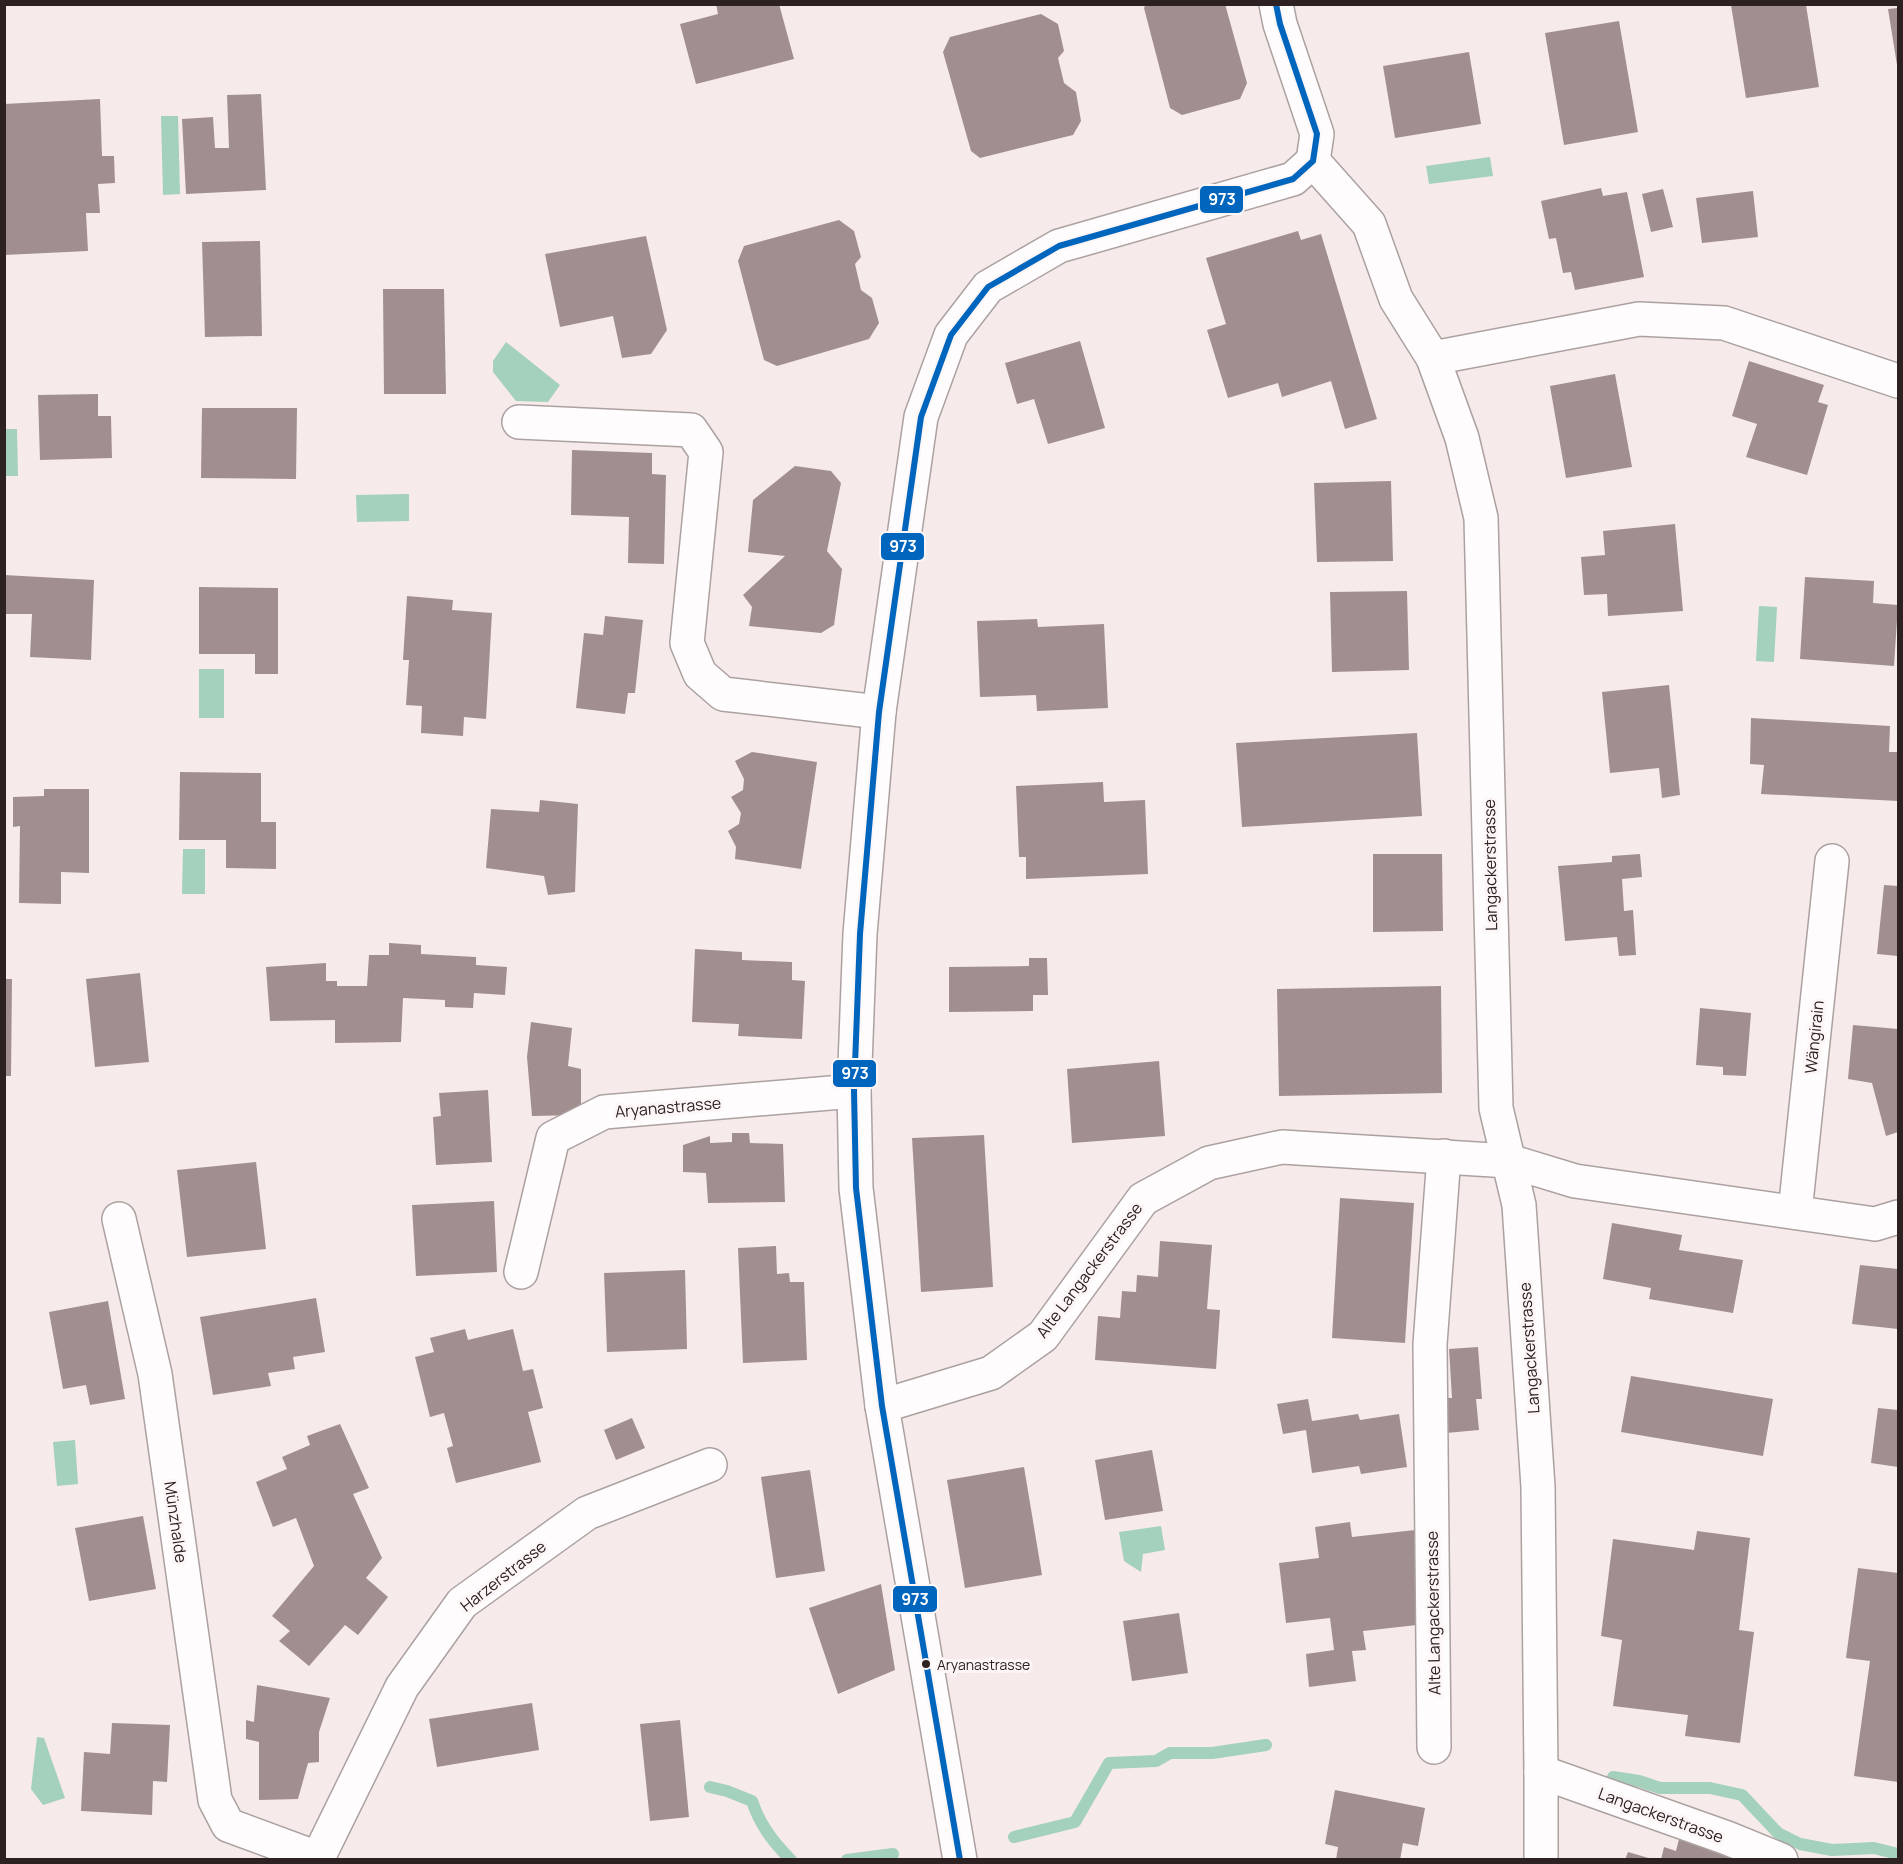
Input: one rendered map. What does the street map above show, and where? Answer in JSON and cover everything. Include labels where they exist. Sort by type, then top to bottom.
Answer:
[{"type":"street","points":[[960,1860],[882,1406],[856,1188],[854,1092],[861,934],[879,712],[921,417],[951,335],[988,287],[1059,246],[1293,179],[1313,160],[1317,134],[1280,24],[1276,4]]},
{"type":"street","name":"Langackerstrasse","points":[[1313,160],[1369,224],[1396,298],[1433,358],[1462,438],[1481,518],[1496,1108],[1520,1216],[1538,1487],[1541,1860]]},
{"type":"street","points":[[1433,358],[1639,319],[1724,323],[1899,381]]},
{"type":"street","points":[[519,422],[691,430],[706,452],[687,644],[700,674],[723,694],[879,712]]},
{"type":"street","name":"Wängirain","points":[[1795,1212],[1832,861]]},
{"type":"street","name":"Aryanastrasse","points":[[521,1272],[553,1138],[604,1112],[854,1092]]},
{"type":"street","name":"Alte Langackerstrasse","points":[[882,1406],[991,1373],[1043,1336],[1143,1199],[1209,1163],[1282,1147],[1509,1161]]},
{"type":"street","name":"Alte Langackerstrasse","points":[[1434,1747],[1430,1344],[1444,1156]]},
{"type":"street","points":[[1509,1161],[1575,1181],[1875,1224],[1899,1217]]},
{"type":"street","name":"Münzhalde","points":[[119,1219],[156,1374],[215,1800],[228,1825],[317,1859]]},
{"type":"street","name":"Harzerstrasse","points":[[317,1859],[402,1687],[462,1603],[587,1513],[710,1466]]},
{"type":"street","name":"Langackerstrasse","points":[[1541,1772],[1716,1834],[1781,1860]]},
{"type":"shaded area","points":[[161,116],[178,116],[180,194],[163,195]]},
{"type":"shaded area","points":[[1490,157],[1493,176],[1429,184],[1426,166]]},
{"type":"shaded area","points":[[506,342],[560,385],[548,402],[516,401],[493,372],[493,361]]},
{"type":"shaded area","points":[[4,429],[17,429],[18,476],[5,476]]},
{"type":"shaded area","points":[[409,494],[409,521],[357,522],[356,495]]},
{"type":"shaded area","points":[[1759,606],[1777,607],[1774,662],[1756,661]]},
{"type":"shaded area","points":[[199,669],[224,669],[224,718],[199,718]]},
{"type":"shaded area","points":[[183,849],[205,849],[205,894],[182,894]]},
{"type":"shaded area","points":[[75,1440],[78,1484],[57,1486],[53,1442]]},
{"type":"shaded area","points":[[1161,1526],[1165,1550],[1143,1554],[1141,1572],[1124,1561],[1119,1532]]},
{"type":"shaded area","points":[[37,1737],[44,1738],[65,1798],[43,1805],[31,1789]]},
{"type":"building","points":[[716,4],[779,4],[794,59],[696,84],[680,24],[718,14]]},
{"type":"building","points":[[1146,4],[1225,4],[1247,83],[1240,99],[1182,115],[1170,108],[1144,8]]},
{"type":"building","points":[[1731,5],[1806,5],[1819,87],[1746,98]]},
{"type":"building","points":[[1898,8],[1898,65],[1897,65],[1888,9]]},
{"type":"building","points":[[1041,14],[1058,24],[1064,51],[1058,58],[1064,83],[1076,92],[1081,121],[1073,135],[980,158],[971,151],[943,52],[950,37]]},
{"type":"building","points":[[1619,21],[1638,132],[1564,145],[1545,33]]},
{"type":"building","points":[[1469,52],[1481,124],[1395,138],[1383,66]]},
{"type":"building","points":[[261,94],[266,190],[186,194],[182,119],[213,117],[215,148],[229,148],[227,95]]},
{"type":"building","points":[[100,99],[102,156],[114,156],[115,183],[98,184],[100,213],[86,213],[88,251],[4,255],[4,104]]},
{"type":"building","points":[[1601,188],[1603,196],[1627,192],[1644,277],[1575,290],[1571,272],[1563,273],[1556,238],[1549,239],[1541,201]]},
{"type":"building","points":[[1663,189],[1673,227],[1651,232],[1642,194]]},
{"type":"building","points":[[1753,191],[1758,237],[1702,243],[1696,198]]},
{"type":"building","points":[[839,220],[854,231],[861,257],[855,264],[861,290],[872,298],[879,323],[869,339],[777,366],[764,360],[738,261],[744,246]]},
{"type":"building","points":[[1298,231],[1301,240],[1321,234],[1377,419],[1345,429],[1331,381],[1282,397],[1278,383],[1228,398],[1207,330],[1226,324],[1206,258]]},
{"type":"building","points":[[646,236],[667,330],[651,354],[622,358],[613,316],[560,327],[545,254]]},
{"type":"building","points":[[260,241],[262,336],[205,337],[202,242]]},
{"type":"building","points":[[383,289],[444,289],[446,394],[384,394]]},
{"type":"building","points":[[1080,341],[1105,428],[1048,444],[1034,399],[1017,404],[1005,363]]},
{"type":"building","points":[[1749,361],[1824,385],[1818,402],[1828,405],[1807,475],[1746,457],[1757,424],[1732,416]]},
{"type":"building","points":[[1615,374],[1632,467],[1566,478],[1550,386]]},
{"type":"building","points":[[98,394],[98,416],[111,416],[112,458],[40,460],[38,395]]},
{"type":"building","points":[[202,408],[297,408],[296,479],[201,478]]},
{"type":"building","points":[[572,450],[652,453],[652,474],[666,475],[664,564],[628,563],[629,517],[571,515]]},
{"type":"building","points":[[795,466],[831,471],[841,483],[827,551],[842,569],[834,625],[821,633],[749,626],[752,607],[743,595],[785,556],[748,552],[753,500]]},
{"type":"building","points":[[1391,481],[1393,561],[1317,562],[1314,483]]},
{"type":"building","points":[[1675,524],[1683,611],[1608,616],[1607,594],[1584,595],[1581,557],[1605,555],[1603,531]]},
{"type":"building","points":[[4,575],[94,580],[91,660],[30,657],[32,614],[4,614]]},
{"type":"building","points":[[1805,577],[1874,581],[1873,603],[1898,605],[1894,666],[1800,659]]},
{"type":"building","points":[[199,587],[278,588],[278,674],[255,674],[255,654],[199,654]]},
{"type":"building","points":[[1407,591],[1409,670],[1332,672],[1330,592]]},
{"type":"building","points":[[407,596],[453,600],[452,610],[492,613],[486,719],[464,717],[463,736],[421,733],[422,706],[406,705],[409,660],[403,660]]},
{"type":"building","points":[[605,616],[643,620],[635,693],[628,693],[625,714],[576,708],[584,633],[603,635]]},
{"type":"building","points":[[1037,619],[1038,627],[1104,624],[1108,708],[1037,711],[1036,695],[980,697],[977,621]]},
{"type":"building","points":[[1669,685],[1680,795],[1662,798],[1659,768],[1610,773],[1602,692]]},
{"type":"building","points":[[1751,718],[1890,726],[1889,752],[1898,752],[1898,801],[1761,794],[1764,765],[1750,764]]},
{"type":"building","points":[[1417,733],[1422,816],[1242,827],[1236,743]]},
{"type":"building","points":[[752,752],[817,762],[801,869],[735,859],[736,847],[728,831],[739,824],[741,813],[731,797],[743,790],[744,779],[735,761]]},
{"type":"building","points":[[180,772],[261,773],[261,822],[276,822],[276,869],[226,868],[226,840],[179,840]]},
{"type":"building","points":[[1103,782],[1104,802],[1145,800],[1148,874],[1026,879],[1026,857],[1019,857],[1016,786]]},
{"type":"building","points":[[44,789],[89,789],[89,873],[61,872],[61,904],[19,903],[20,826],[13,827],[13,797],[44,796]]},
{"type":"building","points":[[540,800],[578,804],[575,892],[548,895],[544,876],[486,868],[491,809],[539,812]]},
{"type":"building","points":[[1373,854],[1442,854],[1443,931],[1373,932]]},
{"type":"building","points":[[1640,854],[1642,877],[1622,879],[1624,911],[1633,910],[1636,955],[1619,956],[1617,937],[1565,941],[1558,866],[1612,862],[1612,856]]},
{"type":"building","points":[[1884,885],[1898,886],[1898,956],[1877,954]]},
{"type":"building","points":[[389,943],[421,945],[421,954],[476,957],[476,965],[507,967],[505,995],[474,993],[473,1008],[445,1007],[445,1000],[403,998],[401,1042],[335,1043],[335,1020],[270,1021],[266,967],[326,963],[326,981],[337,981],[337,986],[367,986],[369,955],[389,955]]},
{"type":"building","points":[[695,949],[742,952],[742,960],[792,962],[792,980],[805,981],[802,1039],[738,1036],[739,1024],[692,1022]]},
{"type":"building","points":[[1029,958],[1047,958],[1048,995],[1033,995],[1033,1011],[949,1012],[949,967],[1029,966]]},
{"type":"building","points":[[140,973],[149,1062],[95,1067],[86,979]]},
{"type":"building","points":[[4,979],[12,979],[11,1076],[4,1076]]},
{"type":"building","points":[[1441,986],[1442,1093],[1279,1096],[1277,989]]},
{"type":"building","points":[[1700,1008],[1751,1013],[1746,1076],[1723,1075],[1723,1067],[1696,1065]]},
{"type":"building","points":[[531,1022],[572,1028],[568,1066],[581,1069],[581,1115],[532,1116],[527,1057]]},
{"type":"building","points":[[1853,1025],[1898,1029],[1898,1132],[1886,1136],[1872,1083],[1848,1079]]},
{"type":"building","points":[[1159,1061],[1165,1136],[1072,1143],[1067,1069]]},
{"type":"building","points":[[488,1090],[492,1162],[436,1165],[433,1117],[441,1116],[439,1093]]},
{"type":"building","points":[[732,1133],[749,1133],[750,1143],[783,1144],[785,1202],[708,1203],[706,1173],[683,1172],[683,1145],[710,1136],[710,1143],[732,1142]]},
{"type":"building","points":[[984,1135],[993,1287],[921,1292],[912,1138]]},
{"type":"building","points":[[256,1162],[266,1249],[187,1257],[177,1170]]},
{"type":"building","points":[[1340,1198],[1414,1203],[1405,1343],[1332,1338]]},
{"type":"building","points":[[494,1201],[497,1272],[416,1276],[412,1205]]},
{"type":"building","points":[[1612,1223],[1682,1235],[1679,1250],[1743,1260],[1733,1313],[1649,1299],[1651,1288],[1603,1279]]},
{"type":"building","points":[[1160,1241],[1212,1245],[1207,1309],[1220,1310],[1216,1369],[1095,1360],[1098,1316],[1120,1318],[1122,1291],[1136,1292],[1137,1275],[1158,1277]]},
{"type":"building","points":[[776,1246],[777,1274],[789,1273],[790,1282],[804,1282],[807,1360],[743,1363],[738,1248]]},
{"type":"building","points":[[1860,1265],[1898,1269],[1898,1329],[1852,1324]]},
{"type":"building","points":[[685,1270],[687,1349],[607,1352],[604,1273]]},
{"type":"building","points":[[316,1298],[325,1352],[293,1357],[295,1369],[268,1373],[271,1386],[213,1395],[200,1317]]},
{"type":"building","points":[[108,1301],[125,1399],[90,1405],[86,1385],[63,1389],[49,1312]]},
{"type":"building","points":[[465,1329],[468,1340],[513,1329],[523,1371],[533,1369],[543,1408],[528,1412],[541,1462],[456,1483],[447,1448],[453,1446],[444,1413],[430,1417],[415,1357],[434,1352],[430,1338]]},
{"type":"building","points":[[1478,1347],[1482,1399],[1476,1399],[1479,1430],[1446,1433],[1443,1398],[1452,1398],[1449,1349]]},
{"type":"building","points":[[1631,1376],[1773,1399],[1763,1456],[1621,1432]]},
{"type":"building","points":[[1308,1399],[1312,1421],[1358,1414],[1360,1420],[1399,1414],[1407,1467],[1361,1474],[1359,1466],[1312,1473],[1306,1430],[1283,1434],[1277,1404]]},
{"type":"building","points":[[1878,1408],[1898,1410],[1898,1467],[1871,1463]]},
{"type":"building","points":[[632,1418],[645,1448],[616,1460],[604,1430]]},
{"type":"building","points":[[340,1424],[369,1488],[353,1494],[382,1558],[366,1578],[388,1597],[358,1635],[345,1625],[309,1666],[279,1641],[290,1631],[272,1616],[314,1566],[296,1518],[273,1527],[256,1482],[287,1469],[282,1457],[310,1445],[307,1436]]},
{"type":"building","points":[[1152,1450],[1163,1511],[1105,1520],[1095,1460]]},
{"type":"building","points":[[1024,1467],[1042,1575],[965,1588],[947,1480]]},
{"type":"building","points":[[810,1470],[825,1571],[776,1578],[761,1477]]},
{"type":"building","points":[[143,1516],[156,1589],[89,1601],[75,1528]]},
{"type":"building","points":[[1350,1522],[1352,1537],[1415,1530],[1426,1624],[1363,1631],[1366,1650],[1352,1651],[1356,1681],[1309,1687],[1306,1654],[1334,1650],[1330,1618],[1286,1623],[1279,1563],[1319,1558],[1315,1527]]},
{"type":"building","points":[[1697,1531],[1750,1538],[1739,1630],[1754,1632],[1740,1743],[1685,1736],[1688,1715],[1613,1706],[1622,1640],[1601,1636],[1613,1539],[1694,1550]]},
{"type":"building","points":[[1858,1568],[1898,1573],[1898,1782],[1854,1776],[1870,1661],[1846,1658]]},
{"type":"building","points":[[881,1584],[895,1670],[838,1694],[809,1608]]},
{"type":"building","points":[[1179,1613],[1188,1673],[1132,1681],[1123,1621]]},
{"type":"building","points":[[257,1685],[330,1698],[319,1732],[319,1762],[308,1763],[298,1799],[259,1800],[259,1742],[246,1739],[246,1720],[254,1722]]},
{"type":"building","points":[[532,1703],[539,1750],[437,1767],[429,1719]]},
{"type":"building","points":[[680,1720],[689,1817],[650,1821],[640,1724]]},
{"type":"building","points":[[112,1723],[170,1725],[167,1782],[153,1781],[152,1815],[81,1811],[84,1752],[110,1754]]},
{"type":"building","points":[[1335,1790],[1425,1808],[1418,1846],[1403,1843],[1400,1860],[1336,1860],[1338,1847],[1325,1844]]},
{"type":"building","points":[[1681,1831],[1733,1852],[1729,1860],[1661,1860],[1664,1847],[1676,1851]]},
{"type":"building","points":[[1628,1852],[1652,1859],[1652,1860],[1625,1860]]},
{"type":"waterway","points":[[1014,1837],[1075,1822],[1109,1763],[1156,1761],[1170,1753],[1212,1753],[1266,1745]]},
{"type":"waterway","points":[[1613,1777],[1639,1781],[1660,1788],[1710,1788],[1742,1795],[1778,1833],[1800,1844],[1832,1850],[1874,1848],[1898,1854]]},
{"type":"waterway","points":[[710,1787],[752,1801],[768,1833],[791,1860]]},
{"type":"waterway","points":[[847,1860],[893,1854]]},
{"type":"transit line","name":"973","points":[[960,1860],[882,1406],[856,1188],[854,1091],[860,934],[879,712],[921,417],[951,335],[988,287],[1059,246],[1293,179],[1313,161],[1317,134],[1280,24],[1276,4]]},
{"type":"place","name":"Aryanastrasse","points":[[926,1664]]}]
